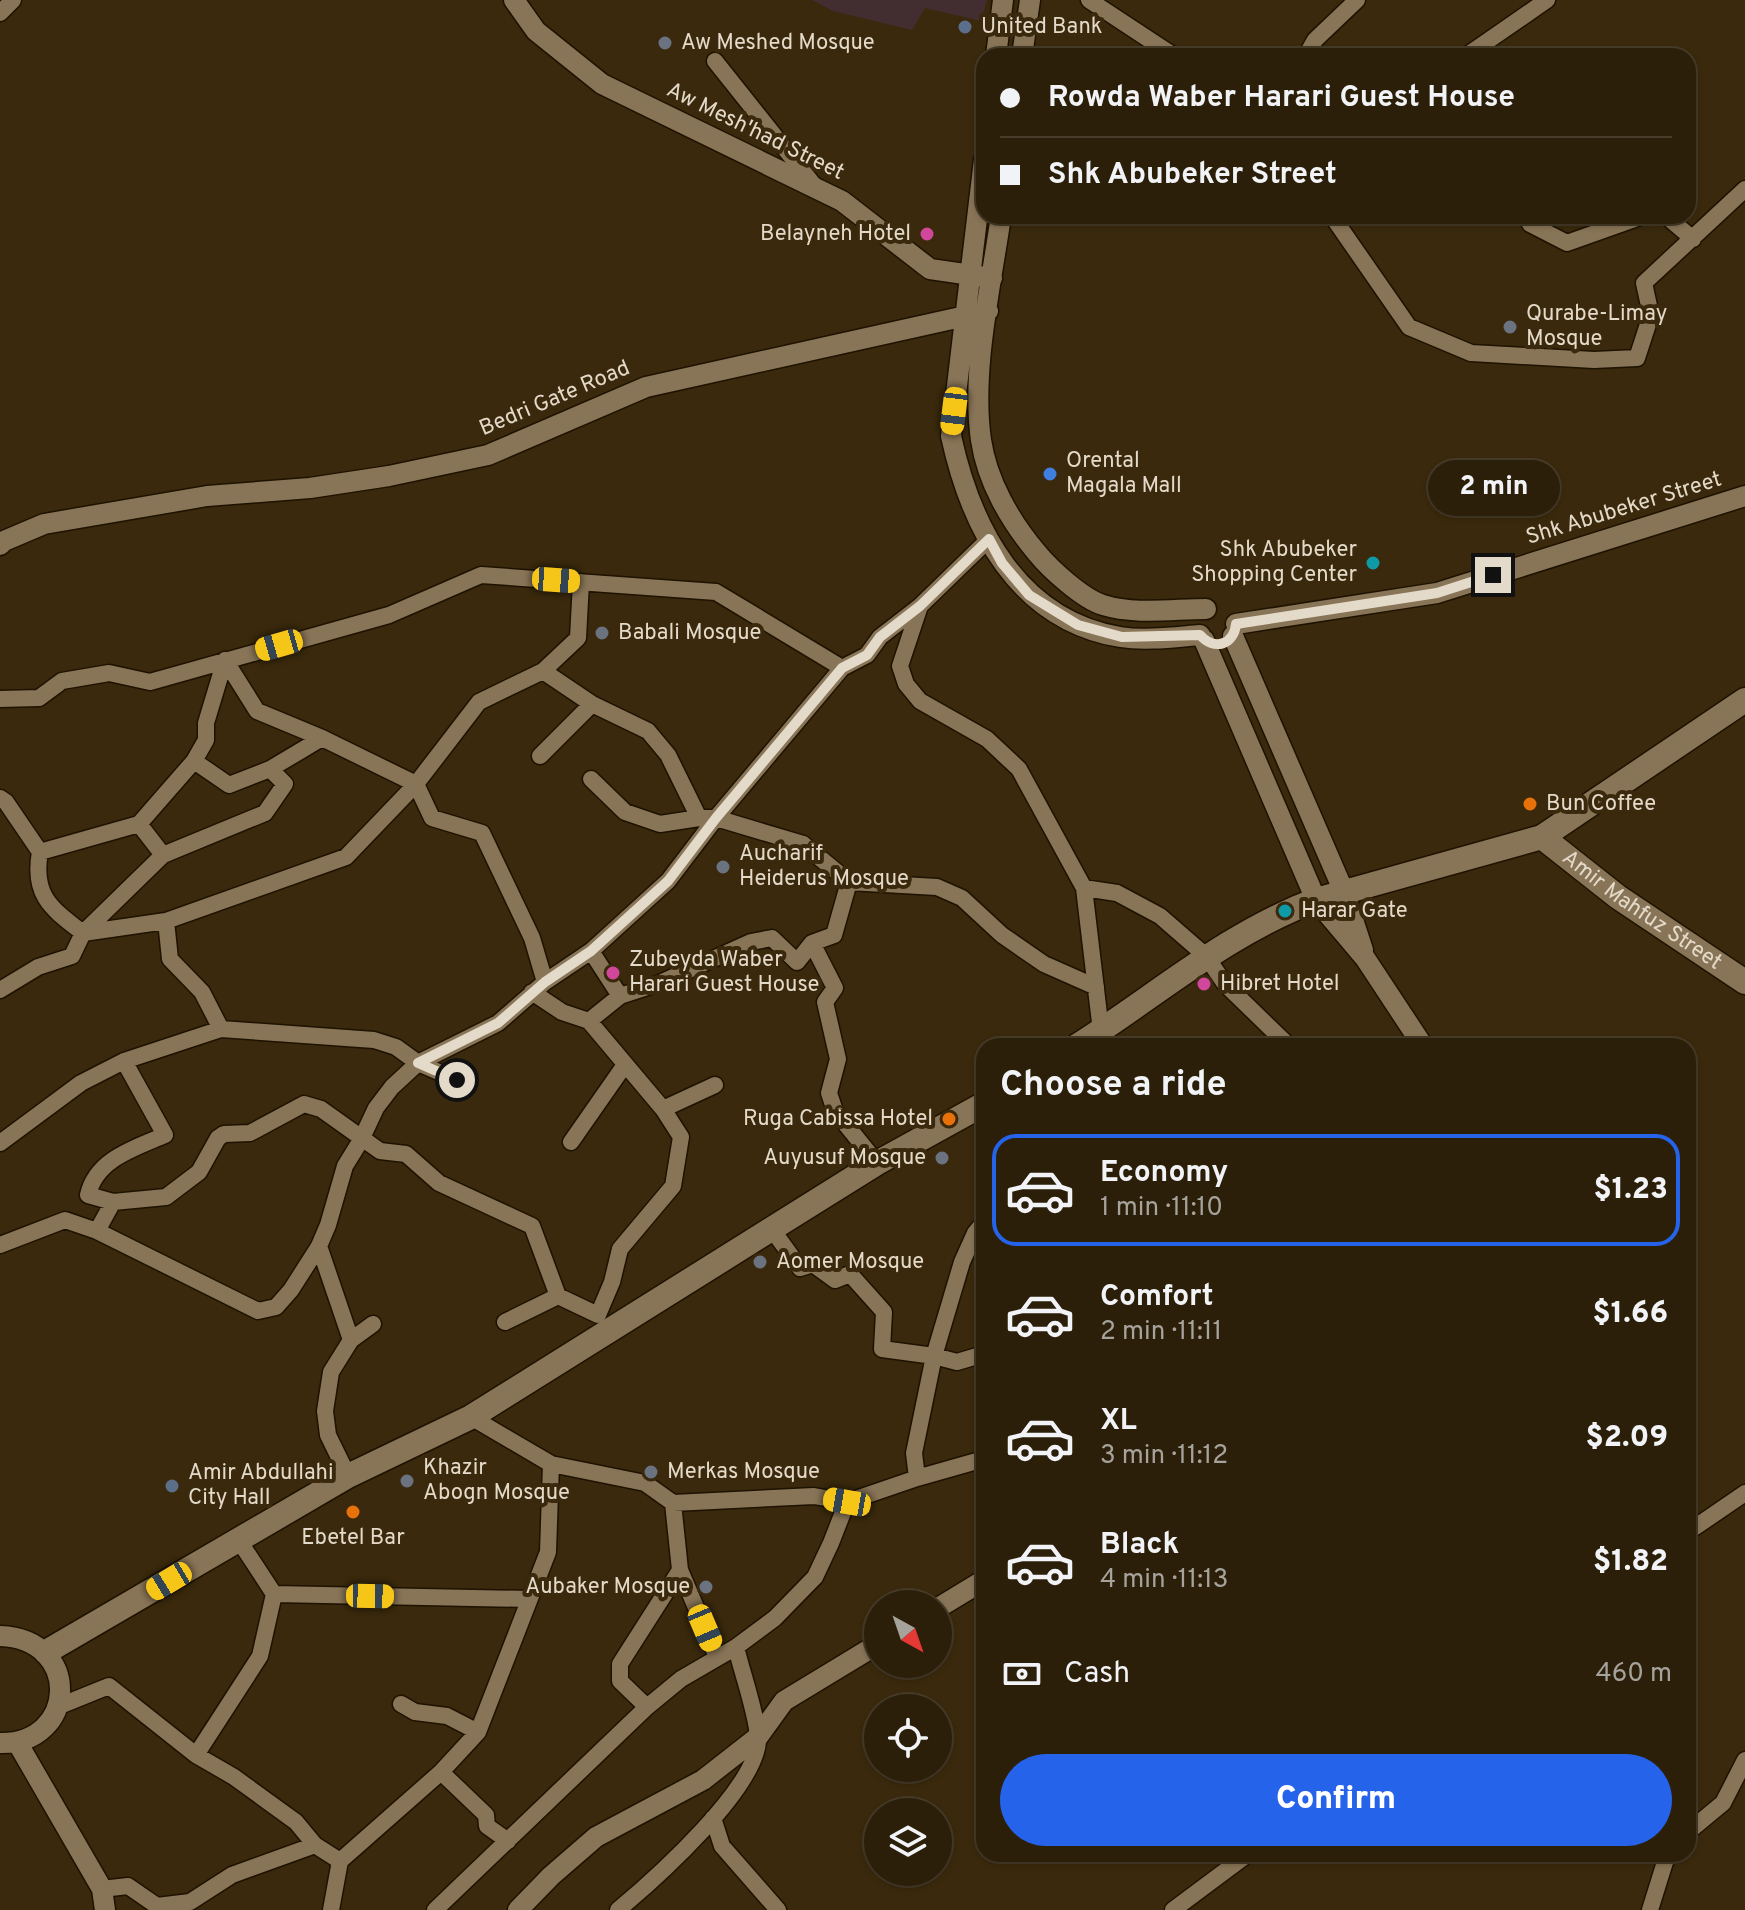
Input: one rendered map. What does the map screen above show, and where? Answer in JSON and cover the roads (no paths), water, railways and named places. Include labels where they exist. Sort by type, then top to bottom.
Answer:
[{"type":"main road","points":[[1090,1038],[1206,956],[1285,911],[1542,837],[1745,700]]},
{"type":"main road","name":"Amir Mahfuz Street","points":[[1542,837],[1618,897],[1745,982]]},
{"type":"main road","points":[[46,1652],[348,1476],[471,1417],[877,1163],[976,1108]]},
{"type":"street","points":[[0,13],[13,0]]},
{"type":"street","name":"Aw Mesh'had Street","points":[[514,0],[536,31],[602,84],[842,201],[930,269],[992,278]]},
{"type":"street","points":[[997,48],[1003,0]]},
{"type":"street","points":[[1023,48],[1030,0]]},
{"type":"street","points":[[1089,0],[1162,48]]},
{"type":"street","points":[[1310,48],[1357,0]]},
{"type":"street","points":[[1477,48],[1536,3]]},
{"type":"street","points":[[715,61],[818,190]]},
{"type":"street","points":[[1338,224],[1409,327],[1471,353],[1594,360],[1637,358],[1651,315],[1644,283],[1745,189]]},
{"type":"street","points":[[976,224],[951,436],[960,475],[1002,563],[1029,595],[1078,625],[1122,637],[1202,638],[1209,644],[1223,644],[1235,630]]},
{"type":"street","points":[[1000,224],[978,409],[981,443],[995,487],[1029,543],[1047,565],[1101,605],[1131,610],[1206,609],[1219,606],[1231,612],[1235,630],[1283,754],[1344,892],[1365,958]]},
{"type":"street","points":[[1530,224],[1567,243],[1620,224]]},
{"type":"street","points":[[1675,224],[1693,239]]},
{"type":"street","name":"Bedri Gate Road","points":[[0,545],[44,524],[207,496],[310,488],[389,476],[488,455],[646,387],[988,311]]},
{"type":"street","points":[[960,475],[989,468]]},
{"type":"street","name":"Shk Abubeker Street","points":[[1235,630],[1437,593],[1745,496]]},
{"type":"street","points":[[0,1245],[65,1220],[97,1231],[258,1311],[276,1307],[319,1246],[345,1166],[376,1108],[392,1087],[418,1063],[498,1023],[539,987],[591,951],[668,881],[716,818],[842,668],[867,655],[880,637],[920,606],[989,539]]},
{"type":"street","points":[[0,699],[39,698],[62,681],[109,673],[150,682],[389,615],[481,575],[716,592],[842,668]]},
{"type":"street","points":[[0,798],[6,802],[40,852],[36,874],[51,908],[83,933],[166,921],[346,857],[416,784],[479,702],[543,671],[578,638],[581,582]]},
{"type":"street","points":[[1078,625],[1087,595]]},
{"type":"street","points":[[920,606],[900,666],[906,684],[920,701],[987,739],[1019,769],[1084,888],[1101,1031]]},
{"type":"street","points":[[1206,609],[1197,624],[1202,638],[1316,900],[1365,958],[1418,1038]]},
{"type":"street","points":[[124,1061],[165,1135],[119,1154],[92,1178],[88,1195],[113,1202],[166,1197],[199,1172],[218,1138],[224,1134],[250,1133],[304,1104],[321,1109],[380,1151],[406,1154],[439,1183],[532,1226],[558,1296],[598,1315],[612,1282],[620,1249],[673,1186],[681,1137],[663,1109],[589,1021],[562,1012],[539,987],[532,938],[482,833],[432,818],[416,784],[322,738],[257,711],[225,660]]},
{"type":"street","points":[[40,852],[139,824],[194,761],[206,740],[206,723],[225,660]]},
{"type":"street","points":[[543,671],[592,704],[648,731],[668,755],[699,818]]},
{"type":"street","points":[[540,756],[592,704]]},
{"type":"street","points":[[194,761],[229,785],[270,769],[322,738]]},
{"type":"street","points":[[1256,763],[1283,754]]},
{"type":"street","points":[[0,990],[38,967],[72,956],[83,933],[163,855],[265,813],[285,784],[270,769]]},
{"type":"street","points":[[591,779],[625,812],[660,824],[716,818],[803,844],[849,882],[937,887],[962,898],[1002,935],[1044,964],[1096,987]]},
{"type":"street","points":[[139,824],[163,855]]},
{"type":"street","points":[[589,1021],[620,996],[660,983],[751,942],[772,938],[797,962],[812,943],[834,935],[849,882]]},
{"type":"street","points":[[1084,888],[1117,893],[1160,916],[1206,956],[1225,984],[1281,1038]]},
{"type":"street","points":[[166,921],[170,959],[202,992],[221,1029]]},
{"type":"street","points":[[812,943],[835,988],[825,1002],[838,1059],[829,1093],[835,1111],[877,1163]]},
{"type":"street","points":[[591,951],[620,996]]},
{"type":"street","points":[[0,1143],[81,1083],[124,1061],[221,1029],[374,1040],[396,1047],[418,1063],[457,1080]]},
{"type":"street","points":[[571,1142],[624,1066]]},
{"type":"street","points":[[663,1109],[715,1085]]},
{"type":"street","points":[[97,1231],[113,1202]]},
{"type":"street","points":[[771,1228],[800,1268],[813,1264],[835,1280],[850,1274],[884,1312],[882,1349],[957,1362],[976,1356]]},
{"type":"street","points":[[917,1478],[914,1453],[934,1356],[962,1262],[976,1232]]},
{"type":"street","points":[[319,1246],[351,1340]]},
{"type":"street","points":[[505,1322],[558,1296]]},
{"type":"street","points":[[348,1476],[328,1435],[325,1411],[331,1372],[351,1340],[373,1324]]},
{"type":"street","points":[[471,1417],[551,1464],[645,1483],[673,1503],[814,1496],[847,1502],[976,1461]]},
{"type":"street","points":[[331,1910],[340,1861],[441,1772],[478,1732],[548,1552],[551,1464]]},
{"type":"street","points":[[1696,1527],[1745,1493]]},
{"type":"street","points":[[435,1910],[647,1707],[681,1679],[736,1647],[775,1618],[815,1577],[847,1502]]},
{"type":"street","points":[[673,1503],[680,1570],[717,1657]]},
{"type":"street","points":[[196,1755],[260,1656],[274,1594],[238,1539]]},
{"type":"street","points":[[647,1707],[620,1681],[620,1664],[680,1570]]},
{"type":"street","points":[[952,1599],[976,1585]]},
{"type":"street","points":[[274,1594],[529,1599]]},
{"type":"street","points":[[0,1636],[33,1642],[46,1652],[59,1678],[60,1692],[51,1719],[42,1730],[8,1742],[102,1889],[105,1910]]},
{"type":"street","points":[[618,1910],[713,1818],[756,1758],[758,1737],[736,1647]]},
{"type":"street","points":[[518,1910],[596,1837],[703,1780],[758,1737],[784,1701],[864,1652]]},
{"type":"street","points":[[57,1707],[109,1686],[196,1755],[234,1777],[296,1822],[315,1845],[340,1861]]},
{"type":"street","points":[[401,1704],[415,1712],[447,1716],[478,1732]]},
{"type":"street","points":[[1723,1803],[1745,1760]]},
{"type":"street","points":[[441,1772],[486,1815],[487,1826],[508,1841]]},
{"type":"street","points":[[1696,1825],[1723,1803],[1745,1796]]},
{"type":"street","points":[[713,1818],[722,1846],[778,1910]]},
{"type":"street","points":[[102,1889],[128,1886],[157,1906],[190,1902],[232,1875],[315,1845]]},
{"type":"street","points":[[1173,1910],[1237,1862]]},
{"type":"street","points":[[1650,1910],[1665,1862]]},
{"type":"place","name":"United Bank","points":[[965,27]]},
{"type":"place","name":"Aw Meshed Mosque","points":[[665,43]]},
{"type":"place","name":"Belayneh Hotel","points":[[927,234]]},
{"type":"place","name":"Qurabe-Limay Mosque","points":[[1510,327]]},
{"type":"place","name":"Orental Magala Mall","points":[[1050,474]]},
{"type":"place","name":"Shk Abubeker Shopping Center","points":[[1373,563]]},
{"type":"place","name":"Babali Mosque","points":[[602,633]]},
{"type":"place","name":"Bun Coffee","points":[[1530,804]]},
{"type":"place","name":"Aucharif Heiderus Mosque","points":[[723,867]]},
{"type":"place","name":"Harar Gate","points":[[1285,911]]},
{"type":"place","name":"Zubeyda Waber Harari Guest House","points":[[613,973]]},
{"type":"place","name":"Hibret Hotel","points":[[1204,984]]},
{"type":"place","name":"Ruga Cabissa Hotel","points":[[949,1119]]},
{"type":"place","name":"Auyusuf Mosque","points":[[942,1158]]},
{"type":"place","name":"Aomer Mosque","points":[[760,1262]]},
{"type":"place","name":"Merkas Mosque","points":[[651,1472]]},
{"type":"place","name":"Khazir Abogn Mosque","points":[[407,1481]]},
{"type":"place","name":"Amir Abdullahi City Hall","points":[[172,1486]]},
{"type":"place","name":"Ebetel Bar","points":[[353,1512]]},
{"type":"place","name":"Aubaker Mosque","points":[[706,1587]]}]
